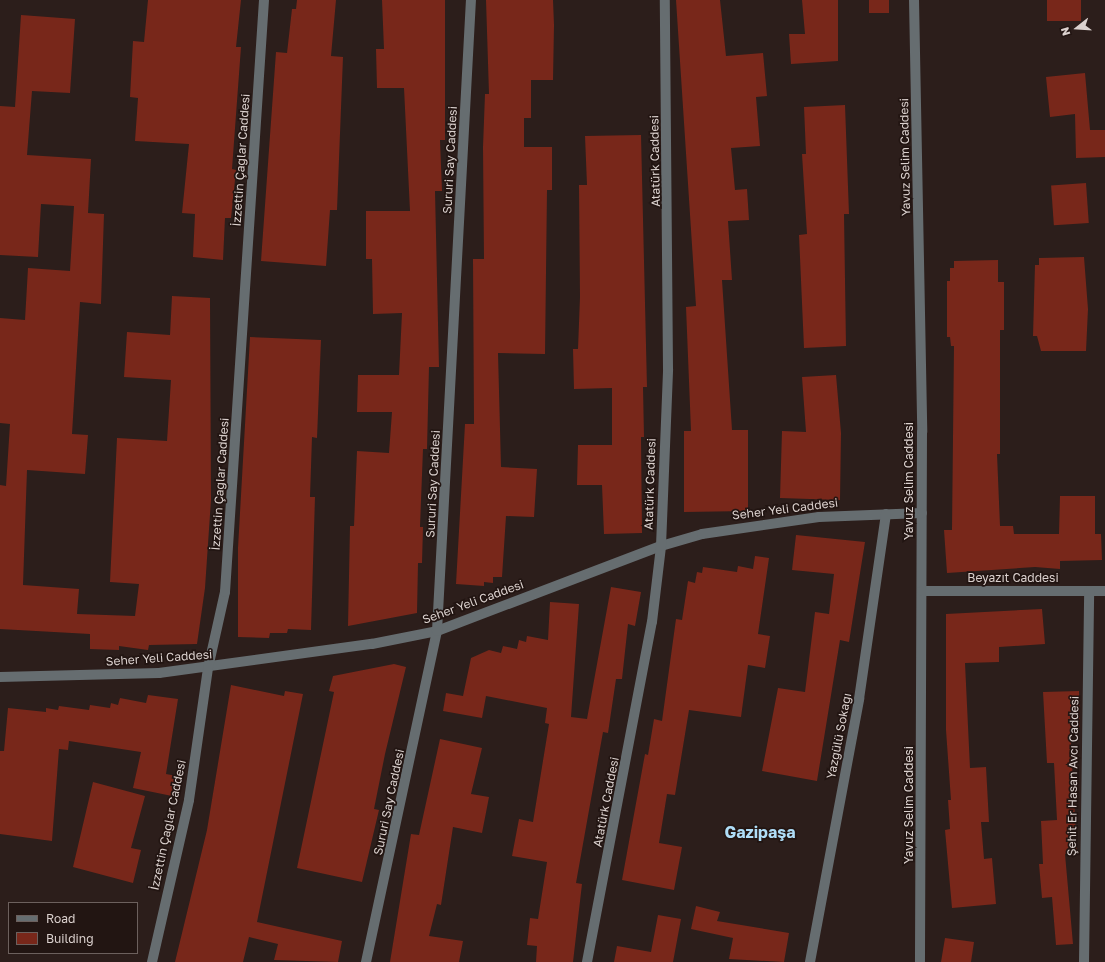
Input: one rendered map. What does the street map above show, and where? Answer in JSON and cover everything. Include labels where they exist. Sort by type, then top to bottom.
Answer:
[{"type":"street","name":"İzzettin Çağlar Caddesi","points":[[152,962],[189,800],[208,668],[225,592],[231,523],[264,0]]},
{"type":"street","name":"Sururi Say Caddesi","points":[[366,962],[438,631],[471,0]]},
{"type":"street","name":"Atatürk Caddesi","points":[[587,962],[649,637],[660,546],[668,369],[664,0]]},
{"type":"street","name":"Yavuz Selim Caddesi","points":[[914,0],[922,513],[920,962]]},
{"type":"street","name":"Seher Yeli Caddesi","points":[[0,677],[116,675],[208,668],[372,644],[438,631],[660,546],[735,527],[819,517],[922,513]]},
{"type":"street","name":"Yazgülü Sokağı","points":[[810,962],[859,699],[886,514]]},
{"type":"street","name":"Beyazıt Caddesi","points":[[922,591],[1105,591]]},
{"type":"street","name":"Şehit Er Hasan Avcı Caddesi","points":[[1084,962],[1089,591]]},
{"type":"building","points":[[148,0],[241,0],[236,47],[241,47],[232,169],[236,170],[231,218],[225,218],[223,260],[193,257],[195,214],[182,213],[189,144],[135,141],[138,98],[130,97],[133,41],[144,42]]},
{"type":"building","points":[[297,0],[336,0],[331,56],[343,57],[337,210],[330,210],[326,266],[261,261],[276,52],[287,53],[292,9],[296,9]]},
{"type":"building","points":[[382,0],[445,0],[445,140],[440,140],[442,191],[435,191],[439,367],[429,367],[427,449],[423,449],[420,527],[423,527],[422,563],[418,563],[417,613],[348,626],[350,526],[354,526],[357,451],[389,453],[392,412],[357,412],[358,375],[399,375],[402,313],[373,314],[372,259],[366,259],[366,211],[410,211],[404,88],[377,88],[376,49],[384,49]]},
{"type":"building","points":[[486,0],[553,0],[554,25],[553,80],[531,80],[531,118],[524,118],[524,147],[552,147],[552,190],[547,190],[545,354],[498,353],[501,467],[537,469],[534,517],[506,516],[502,577],[493,577],[493,583],[484,582],[484,586],[456,584],[465,424],[474,424],[473,259],[484,259],[483,147],[485,94],[489,94]]},
{"type":"building","points":[[676,0],[720,0],[726,56],[763,53],[767,96],[756,97],[760,146],[731,148],[735,190],[747,189],[749,220],[728,221],[732,280],[722,280],[732,430],[748,430],[748,511],[684,512],[684,431],[691,431],[686,307],[696,306]]},
{"type":"building","points":[[802,0],[838,0],[838,61],[791,64],[789,34],[805,34]]},
{"type":"building","points":[[869,0],[889,0],[889,13],[869,13]]},
{"type":"building","points":[[1047,0],[1081,0],[1081,21],[1047,21]]},
{"type":"building","points":[[21,15],[75,19],[70,93],[32,91],[27,155],[91,159],[88,213],[104,214],[101,304],[80,302],[72,434],[88,435],[85,474],[27,470],[23,585],[79,589],[77,614],[135,616],[139,584],[110,582],[117,438],[167,441],[171,380],[124,377],[127,332],[170,335],[172,296],[210,298],[211,500],[205,588],[197,644],[149,645],[148,650],[119,646],[119,650],[90,649],[90,634],[0,629],[0,485],[6,486],[10,424],[0,423],[0,318],[25,320],[28,268],[70,271],[74,206],[41,204],[38,257],[0,255],[0,106],[15,107]]},
{"type":"building","points":[[1085,73],[1090,130],[1105,130],[1105,157],[1076,158],[1075,114],[1050,117],[1046,77]]},
{"type":"building","points":[[845,105],[849,214],[844,214],[846,346],[804,348],[799,235],[807,234],[802,154],[806,154],[804,107]]},
{"type":"building","points":[[641,135],[647,387],[643,387],[644,437],[641,437],[642,533],[604,534],[602,485],[577,485],[578,445],[612,445],[612,388],[574,389],[573,349],[578,349],[580,297],[579,185],[587,185],[585,136]]},
{"type":"building","points":[[1086,183],[1089,223],[1054,225],[1051,185]]},
{"type":"building","points":[[1084,257],[1088,309],[1086,351],[1041,351],[1037,336],[1033,336],[1035,265],[1039,265],[1039,258]]},
{"type":"building","points":[[998,260],[998,282],[1004,282],[1004,330],[1000,330],[1000,454],[997,454],[1000,526],[1013,526],[1014,534],[1059,534],[1060,496],[1095,496],[1095,534],[1101,534],[1102,560],[1060,561],[1060,569],[1035,567],[947,573],[944,530],[952,530],[954,346],[951,346],[950,337],[947,337],[947,281],[950,281],[950,268],[954,268],[954,261]]},
{"type":"building","points":[[250,337],[321,340],[317,438],[312,437],[310,497],[315,497],[311,630],[288,629],[287,633],[270,633],[269,638],[238,637],[238,548]]},
{"type":"building","points":[[836,375],[841,433],[840,500],[780,498],[782,431],[806,432],[802,377]]},
{"type":"building","points":[[796,535],[865,542],[849,642],[840,640],[817,781],[762,771],[778,688],[805,692],[815,612],[829,614],[834,574],[792,570]]},
{"type":"building","points":[[755,556],[769,558],[758,634],[770,636],[765,668],[748,665],[741,717],[689,710],[675,795],[667,794],[659,843],[682,847],[674,890],[622,880],[645,754],[648,755],[654,719],[662,721],[676,619],[682,620],[688,581],[695,583],[697,572],[702,573],[703,567],[737,572],[738,566],[753,569]]},
{"type":"building","points":[[611,587],[641,592],[635,626],[628,624],[622,679],[616,679],[608,733],[603,732],[576,883],[582,884],[573,962],[536,962],[537,946],[527,945],[530,918],[538,919],[547,862],[512,856],[519,819],[533,822],[549,724],[545,723],[547,708],[486,696],[482,718],[443,711],[446,693],[463,696],[471,658],[489,650],[501,653],[503,646],[517,649],[519,640],[526,642],[527,636],[548,640],[550,602],[579,604],[571,717],[587,719]]},
{"type":"building","points":[[1042,609],[1045,644],[999,647],[999,662],[965,663],[970,768],[986,767],[989,822],[981,822],[984,859],[992,858],[996,904],[952,908],[945,830],[950,829],[948,800],[951,800],[946,730],[946,614]]},
{"type":"building","points":[[394,664],[406,667],[385,754],[374,809],[379,810],[362,882],[297,868],[334,692],[329,691],[333,676]]},
{"type":"building","points":[[231,685],[284,696],[285,691],[303,694],[257,922],[342,941],[338,962],[274,960],[278,944],[249,937],[243,962],[175,962],[207,830]]},
{"type":"building","points":[[1079,691],[1080,727],[1070,728],[1077,853],[1065,854],[1073,944],[1056,945],[1052,897],[1042,898],[1039,864],[1043,864],[1041,821],[1057,820],[1054,763],[1047,763],[1043,692]]},
{"type":"building","points":[[148,695],[178,699],[166,774],[182,777],[177,797],[133,788],[141,752],[69,741],[68,750],[59,749],[52,841],[0,834],[0,751],[4,751],[8,708],[46,712],[46,708],[58,710],[59,706],[89,710],[90,705],[110,708],[111,703],[118,705],[120,698],[146,703]]},
{"type":"building","points":[[440,739],[482,748],[471,794],[489,797],[482,833],[453,827],[441,905],[437,904],[429,936],[463,941],[459,962],[390,962],[411,834],[419,835]]},
{"type":"building","points":[[93,782],[145,796],[131,848],[141,850],[133,883],[73,867]]},
{"type":"building","points":[[696,906],[720,912],[717,921],[789,933],[784,962],[729,959],[733,938],[691,929]]},
{"type":"building","points":[[658,915],[681,919],[673,962],[614,962],[617,946],[651,952]]},
{"type":"building","points":[[945,938],[974,942],[971,962],[941,962]]},
{"type":"district","name":"Gazipaşa","points":[[760,832]]}]
